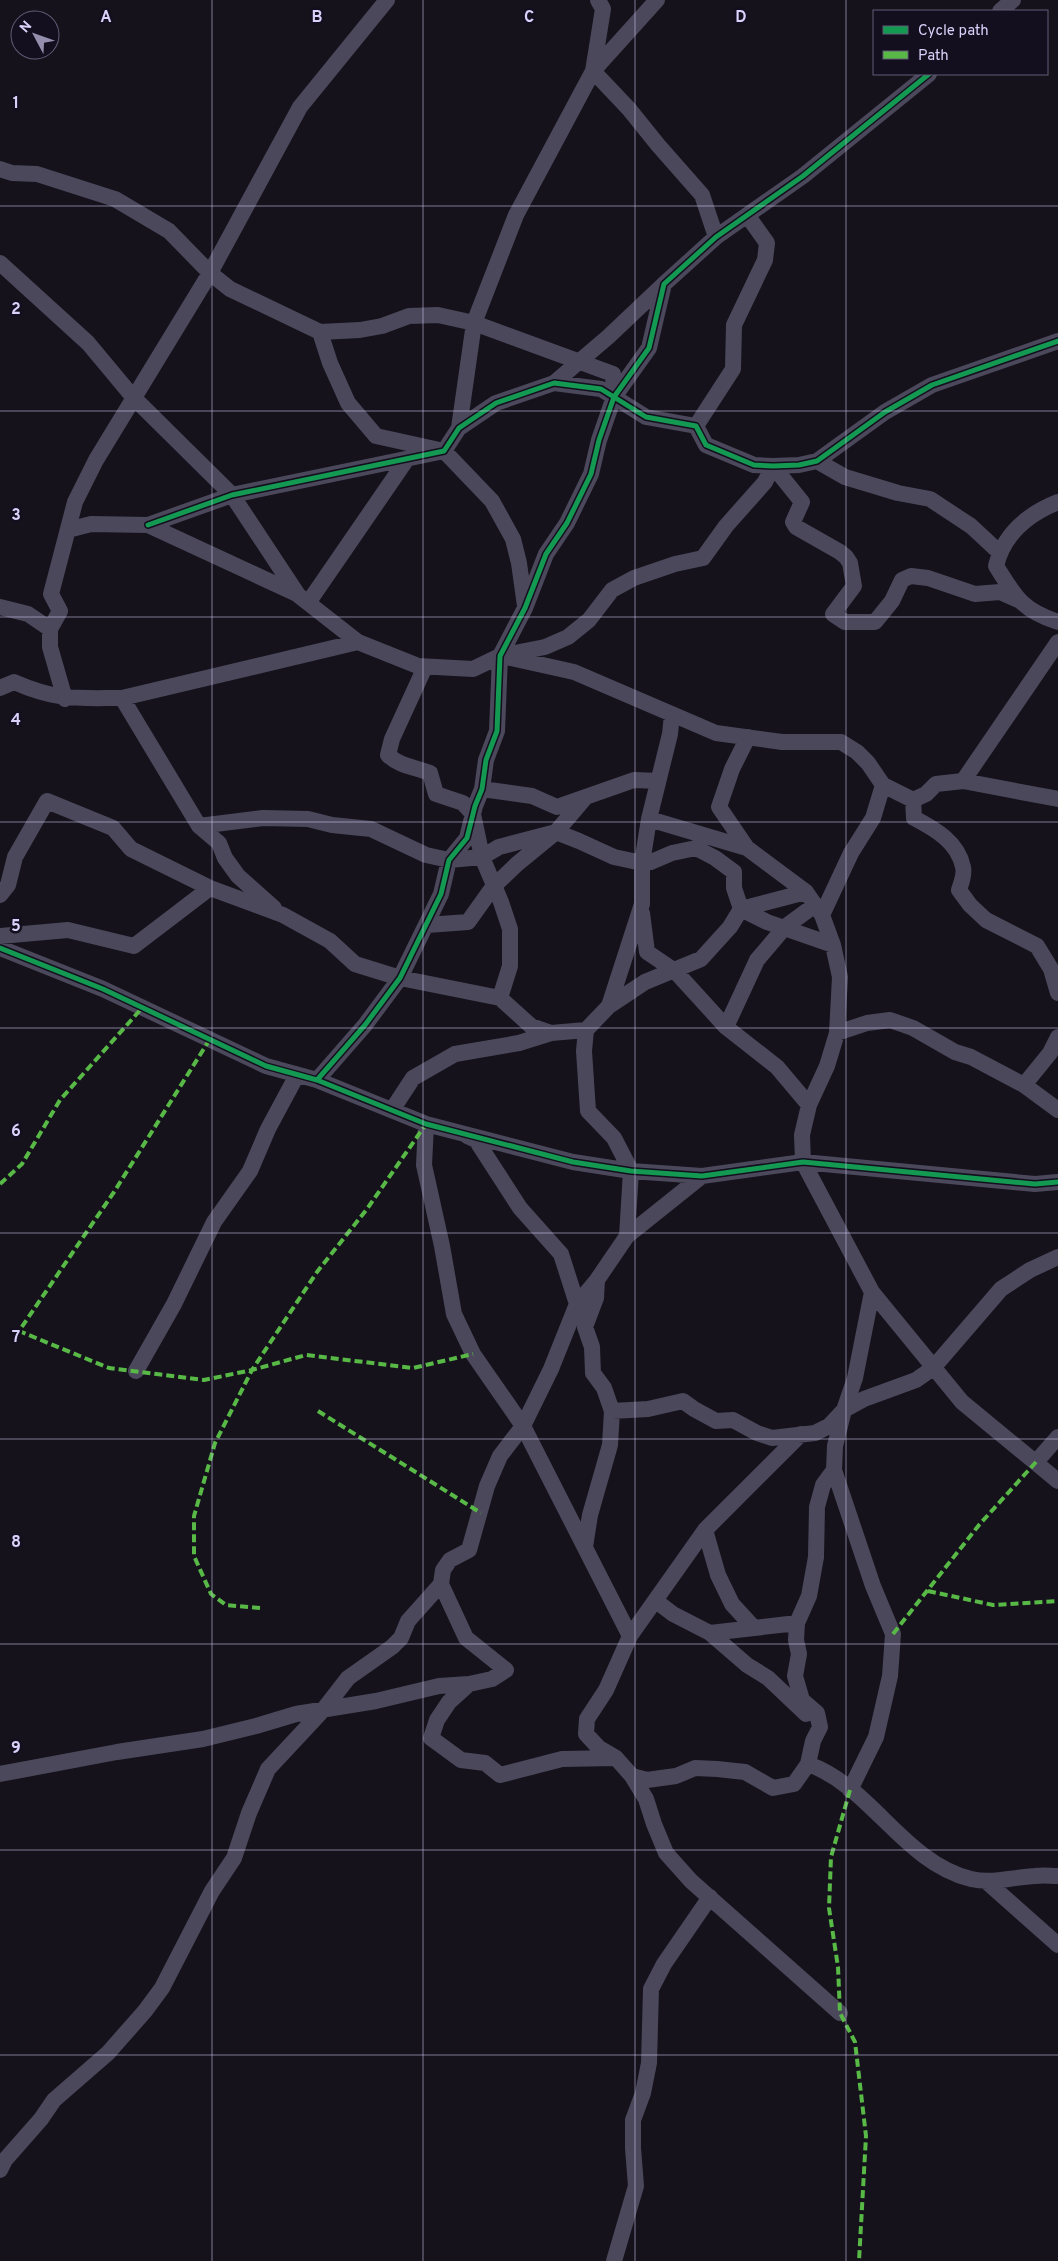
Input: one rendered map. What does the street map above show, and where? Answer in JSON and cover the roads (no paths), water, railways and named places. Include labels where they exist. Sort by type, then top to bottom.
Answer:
[{"type":"street","points":[[65,699],[50,647],[50,630],[60,610],[51,594],[75,502],[96,460],[133,397],[210,273],[300,107],[387,0]]},
{"type":"street","points":[[593,71],[603,9],[598,0]]},
{"type":"street","points":[[68,530],[91,524],[148,525],[232,495],[444,451],[458,428],[474,323],[516,215],[593,71],[658,0]]},
{"type":"street","points":[[1001,10],[1013,0]]},
{"type":"street","points":[[593,71],[629,109],[702,195],[716,237]]},
{"type":"street","points":[[458,428],[496,403],[554,384],[716,237],[803,176],[928,75]]},
{"type":"street","points":[[0,170],[12,173],[37,174],[115,199],[169,231],[210,273],[230,289],[320,332],[360,330],[382,326],[409,316],[438,315],[474,323],[612,374],[614,397]]},
{"type":"street","points":[[696,426],[733,369],[734,324],[765,260],[767,243],[747,215]]},
{"type":"street","points":[[0,263],[88,343],[133,397],[232,495],[303,599]]},
{"type":"street","points":[[317,1080],[365,1025],[400,978],[441,894],[449,860],[467,838],[482,789],[486,760],[497,731],[500,656],[525,608],[546,554],[567,523],[591,474],[599,440],[614,397],[649,348],[664,284]]},
{"type":"street","points":[[320,332],[330,363],[348,403],[376,436],[444,451],[492,501],[513,539],[520,563],[525,608]]},
{"type":"street","points":[[696,426],[706,445],[754,465],[799,465],[816,461],[885,412],[932,385],[1058,341]]},
{"type":"street","points":[[554,384],[601,389],[646,417],[696,426]]},
{"type":"street","points":[[303,599],[407,458]]},
{"type":"street","points":[[816,461],[845,477],[865,481],[898,493],[930,499],[971,526],[1000,553]]},
{"type":"street","points":[[773,466],[802,502],[793,522],[796,527],[840,552],[850,563],[854,586],[833,614],[845,622],[875,622],[892,601],[902,580],[911,576],[940,582],[976,594],[1000,592],[1018,600],[1042,617],[1058,622]]},
{"type":"street","points":[[148,525],[303,599],[358,642],[418,666],[473,669],[500,656],[545,647],[568,637],[589,620],[612,590],[634,578],[675,564],[703,558],[726,526],[765,482],[773,466]]},
{"type":"street","points":[[1018,600],[996,566],[1000,553],[1008,537],[1022,522],[1058,502]]},
{"type":"street","points":[[0,606],[28,614],[50,630]]},
{"type":"street","points":[[0,688],[14,682],[39,693],[65,699],[122,698],[358,642]]},
{"type":"street","points":[[963,781],[1058,642]]},
{"type":"street","points":[[500,656],[574,672],[716,734],[782,742],[840,742],[858,752],[868,762],[883,785],[912,800]]},
{"type":"street","points":[[425,667],[392,739],[388,755],[396,763],[430,773],[436,794],[463,803],[473,814],[482,857],[510,929],[510,966],[500,998]]},
{"type":"street","points":[[122,698],[199,826],[219,843],[225,858],[238,876],[283,915]]},
{"type":"street","points":[[672,714],[670,734],[649,818],[642,863],[642,904],[647,952],[675,971],[726,1026],[777,1067],[809,1105]]},
{"type":"street","points":[[748,737],[732,769],[719,808],[747,848],[814,904],[834,945],[840,977],[837,1033],[827,1066],[809,1105],[802,1135],[804,1162],[872,1292],[962,1402],[1058,1481]]},
{"type":"street","points":[[482,789],[532,796],[557,807],[634,780],[658,781]]},
{"type":"street","points":[[912,800],[926,794],[936,784],[963,781],[1058,799]]},
{"type":"street","points":[[726,1026],[757,960],[785,927],[814,904],[851,853],[873,818],[883,785]]},
{"type":"street","points":[[427,925],[468,922],[493,887],[556,832],[584,799]]},
{"type":"street","points":[[912,800],[914,818],[941,833],[958,854],[964,869],[959,890],[970,905],[986,920],[1037,946],[1051,969],[1058,993]]},
{"type":"street","points":[[0,895],[8,885],[15,857],[47,802],[113,828],[131,849],[210,888],[283,915],[330,942],[355,964],[400,978],[500,998],[531,1026],[551,1033]]},
{"type":"street","points":[[199,826],[264,818],[308,819],[332,825],[371,829],[426,855],[449,860],[482,857],[499,847],[556,832],[614,858],[642,863],[651,862],[672,853],[696,848],[715,858],[734,872],[734,888],[741,909],[767,922],[834,945]]},
{"type":"street","points":[[649,818],[747,848]]},
{"type":"street","points":[[0,936],[68,930],[134,946],[210,888]]},
{"type":"street","points":[[609,1006],[642,904]]},
{"type":"street","points":[[741,909],[814,904]]},
{"type":"street","points":[[627,1236],[631,1171],[614,1138],[588,1111],[584,1051],[586,1030],[609,1006],[645,982],[701,959],[730,926],[741,909]]},
{"type":"street","points":[[0,948],[103,989],[266,1066],[317,1080],[426,1124],[573,1162],[631,1171],[702,1176],[804,1162],[1035,1184],[1058,1182]]},
{"type":"street","points":[[837,1033],[867,1023],[890,1020],[913,1028],[955,1052],[971,1057],[1024,1085],[1058,1110]]},
{"type":"street","points":[[392,1110],[413,1078],[455,1054],[519,1042],[551,1033],[586,1030]]},
{"type":"street","points":[[1024,1085],[1050,1053],[1058,1037]]},
{"type":"street","points":[[136,1371],[174,1304],[214,1222],[250,1171],[268,1129],[298,1075]]},
{"type":"street","points":[[426,1124],[424,1165],[442,1246],[454,1314],[473,1354],[523,1426],[630,1636]]},
{"type":"street","points":[[460,1133],[476,1140],[520,1208],[561,1254],[577,1304]]},
{"type":"street","points":[[0,1774],[203,1738],[256,1726],[296,1714],[376,1701],[439,1686],[469,1684],[492,1679],[506,1670],[466,1638],[441,1584],[443,1570],[450,1560],[469,1550],[487,1486],[500,1456],[523,1426],[551,1368],[577,1304],[597,1280],[627,1236],[702,1176]]},
{"type":"street","points":[[612,1411],[648,1409],[682,1401],[716,1421],[733,1420],[757,1434],[772,1438],[815,1433],[829,1426],[844,1410],[864,1399],[916,1380],[933,1368],[1001,1289],[1030,1270],[1058,1257]]},
{"type":"street","points":[[585,1547],[590,1515],[610,1445],[612,1411],[604,1388],[593,1373],[592,1347],[585,1327],[596,1298],[597,1280]]},
{"type":"street","points":[[850,1790],[876,1737],[890,1676],[893,1634],[872,1586],[834,1470],[835,1446],[844,1410],[855,1378],[872,1292]]},
{"type":"street","points":[[801,1434],[706,1530],[630,1636],[606,1690],[587,1720],[586,1734],[599,1748],[616,1758],[632,1776],[646,1799],[666,1853],[691,1881],[840,2012]]},
{"type":"street","points":[[1036,1462],[1058,1438]]},
{"type":"street","points":[[632,1776],[647,1780],[676,1776],[695,1768],[717,1769],[745,1772],[773,1788],[794,1784],[808,1764],[820,1727],[816,1713],[802,1700],[796,1676],[799,1654],[796,1640],[797,1622],[809,1596],[816,1557],[817,1507],[823,1485],[834,1470]]},
{"type":"street","points":[[706,1530],[718,1575],[732,1604],[754,1628]]},
{"type":"street","points":[[0,2170],[5,2160],[41,2119],[54,2100],[108,2053],[145,2012],[162,1988],[212,1891],[234,1858],[249,1813],[268,1769],[324,1710],[348,1678],[366,1667],[396,1642],[408,1621],[441,1584]]},
{"type":"street","points":[[656,1601],[674,1614],[710,1634],[747,1665],[768,1678],[820,1727]]},
{"type":"street","points":[[710,1634],[797,1622]]},
{"type":"street","points":[[469,1684],[449,1702],[437,1720],[431,1738],[461,1760],[486,1763],[500,1775],[562,1759],[616,1758]]},
{"type":"street","points":[[808,1764],[822,1769],[850,1790],[906,1842],[950,1871],[970,1879],[987,1882],[1035,1876],[1058,1876]]},
{"type":"street","points":[[987,1882],[1058,1945]]},
{"type":"street","points":[[614,2261],[636,2186],[633,2120],[643,2093],[649,2063],[651,1990],[664,1964],[710,1897]]}]
